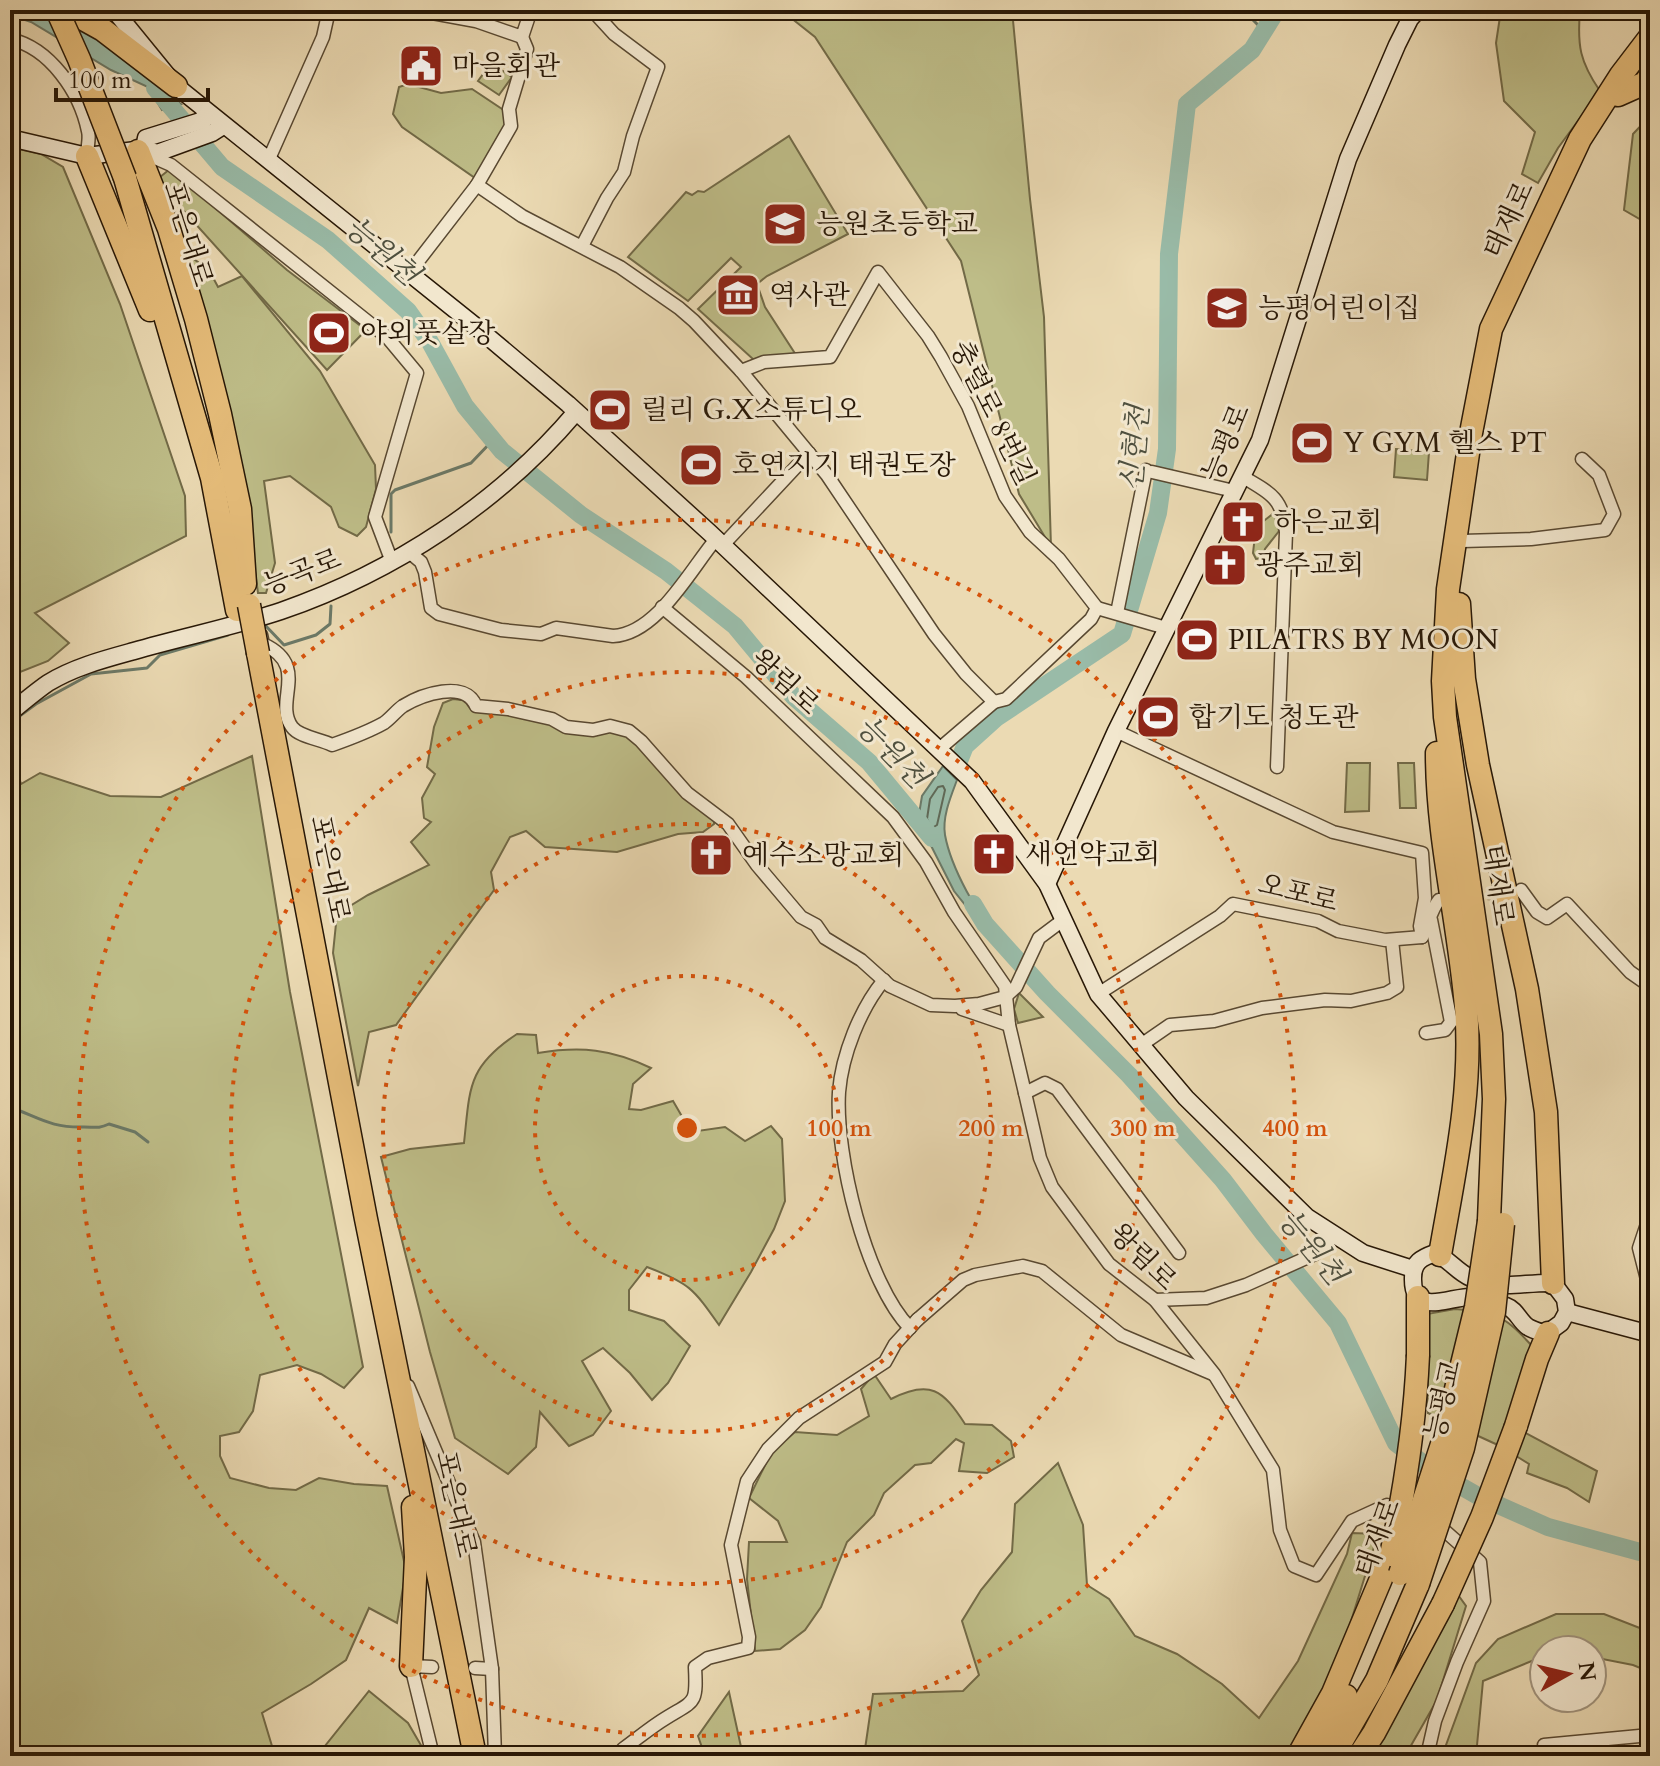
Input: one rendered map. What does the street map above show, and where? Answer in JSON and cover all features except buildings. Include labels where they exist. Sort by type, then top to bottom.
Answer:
[{"type":"highway","points":[[57,10],[131,176]]},
{"type":"highway","points":[[68,10],[103,30],[176,86]]},
{"type":"highway","name":"포은대로","points":[[68,10],[106,92],[212,478],[227,560],[247,604]]},
{"type":"highway","name":"태재로","points":[[1496,1222],[1508,1100],[1503,1029],[1459,773],[1451,680],[1453,590],[1471,433],[1491,329],[1580,139],[1621,75],[1650,37]]},
{"type":"highway","name":"태재로","points":[[1453,590],[1478,435],[1500,330],[1586,146],[1650,50]]},
{"type":"highway","points":[[1618,95],[1645,83],[1650,76]]},
{"type":"highway","points":[[146,148],[220,414],[240,509],[253,655]]},
{"type":"highway","points":[[87,156],[181,393],[227,560]]},
{"type":"highway","name":"포은대로","points":[[131,176],[168,266],[210,418],[247,604]]},
{"type":"highway","points":[[1440,1255],[1466,1105],[1467,1074],[1466,1008],[1437,797],[1436,666],[1441,611],[1453,590]]},
{"type":"highway","points":[[1453,590],[1478,765],[1527,989],[1546,1112],[1553,1283]]},
{"type":"highway","name":"포은대로","points":[[253,655],[475,1756]]},
{"type":"highway","name":"포은대로","points":[[253,655],[325,1077],[462,1756]]},
{"type":"highway","name":"능평교","points":[[1403,1571],[1463,1448],[1494,1312],[1496,1222]]},
{"type":"highway","points":[[1298,1756],[1403,1571],[1403,1498],[1415,1408],[1418,1297]]},
{"type":"highway","points":[[1359,1756],[1443,1604],[1482,1517],[1548,1333]]},
{"type":"highway","points":[[413,1507],[422,1666]]},
{"type":"highway","name":"태재로","points":[[1317,1756],[1403,1571]]},
{"type":"highway","name":"태재로","points":[[1333,1756],[1377,1680],[1403,1571]]},
{"type":"main road","points":[[114,10],[176,86],[211,122],[268,161],[409,273],[576,412],[972,781],[1047,884],[1098,994],[1186,1098],[1307,1217],[1363,1253],[1413,1269]]},
{"type":"main road","name":"능평로","points":[[1047,884],[1116,731],[1260,440],[1348,159],[1404,32],[1418,10]]},
{"type":"main road","points":[[10,138],[87,156],[146,148],[211,122]]},
{"type":"main road","name":"능곡로","points":[[10,713],[49,682],[97,661],[247,604],[278,612],[338,589],[392,562],[474,510],[576,412]]},
{"type":"main road","points":[[1435,1253],[1440,1255],[1470,1278],[1506,1287],[1553,1283],[1565,1299],[1567,1312],[1561,1323],[1548,1333],[1527,1326],[1512,1308],[1476,1296],[1444,1303],[1427,1302],[1418,1297],[1413,1286],[1413,1269],[1420,1259],[1435,1253]]},
{"type":"main road","points":[[1567,1312],[1648,1333]]},
{"type":"street","points":[[268,161],[323,37],[329,10]]},
{"type":"street","points":[[416,10],[476,21],[522,37]]},
{"type":"street","points":[[409,273],[477,185],[511,126],[509,109],[527,49],[522,37],[531,10]]},
{"type":"street","points":[[582,246],[624,172],[633,136],[658,67],[614,34],[592,10]]},
{"type":"street","points":[[10,39],[25,42],[49,60],[74,92],[89,133],[87,156]]},
{"type":"street","points":[[146,148],[387,337],[417,373],[375,517],[392,562]]},
{"type":"street","points":[[477,185],[522,216],[620,267],[679,308],[741,371],[827,475],[941,644],[994,702]]},
{"type":"street","name":"충렬로 8번길","points":[[741,371],[764,362],[830,357],[878,272],[928,336],[955,382],[1005,496],[1030,532],[1059,559],[1097,608]]},
{"type":"street","points":[[409,552],[421,562],[425,572],[431,608],[453,619],[501,630],[541,634],[556,628],[621,636],[651,620],[715,544],[809,453]]},
{"type":"street","points":[[1462,541],[1531,539],[1605,530],[1614,514],[1599,475],[1582,459]]},
{"type":"street","points":[[1124,615],[1149,471],[1196,481],[1239,484],[1271,492],[1284,512],[1285,522],[1277,767]]},
{"type":"street","points":[[247,604],[263,644],[276,650],[286,664],[290,725],[296,731],[332,745],[388,721],[403,706],[412,702],[453,692],[464,692],[476,706],[508,709],[552,719],[566,727],[593,730],[610,726],[629,731],[687,793],[728,824],[757,865],[801,917],[816,925],[825,938],[914,999],[931,1005],[955,1006],[1005,997],[1016,987],[1037,941],[1063,920]]},
{"type":"street","name":"왕림로","points":[[664,606],[746,677],[893,817],[926,862],[954,912],[1005,986],[1009,1025],[1040,1158],[1052,1187],[1109,1264],[1155,1300],[1214,1374],[1273,1470],[1280,1530],[1294,1566],[1316,1575],[1352,1521],[1387,1505],[1432,1520],[1480,1562],[1484,1601],[1435,1721],[1427,1756]]},
{"type":"street","points":[[938,750],[994,702],[1006,699],[1091,619],[1097,608],[1166,628]]},
{"type":"street","points":[[1116,731],[1333,832],[1422,853],[1425,898],[1420,926],[1422,937]]},
{"type":"street","points":[[1521,890],[1537,912],[1547,918],[1567,904],[1630,972],[1650,986]]},
{"type":"street","points":[[1426,1033],[1445,1030],[1451,1022],[1431,920],[1432,909],[1439,900]]},
{"type":"street","name":"오포로","points":[[1098,994],[1220,916],[1233,904],[1318,921],[1338,931],[1392,940],[1422,937]]},
{"type":"street","points":[[1422,937],[1431,920]]},
{"type":"street","points":[[1141,1045],[1170,1025],[1214,1021],[1262,1008],[1325,1000],[1351,1001],[1387,993],[1397,987],[1392,940]]},
{"type":"street","points":[[884,980],[864,1010],[848,1051],[839,1091],[841,1139],[867,1252],[893,1309],[915,1323]]},
{"type":"street","points":[[955,1006],[1009,1025]]},
{"type":"street","points":[[1025,1093],[1045,1083],[1057,1089],[1179,1253]]},
{"type":"street","points":[[1650,1215],[1639,1248],[1650,1291]]},
{"type":"street","points":[[1155,1300],[1206,1298],[1246,1285],[1315,1254],[1335,1235]]},
{"type":"street","points":[[618,1756],[666,1718],[687,1708],[696,1691],[695,1667],[708,1658],[748,1648],[749,1637],[731,1545],[747,1481],[768,1449],[799,1418],[885,1362],[895,1344],[963,1280],[1023,1266],[1042,1271],[1121,1335],[1214,1374]]},
{"type":"street","points":[[1648,1333],[1650,1299]]},
{"type":"street","points":[[391,1342],[426,1433],[474,1542],[492,1669],[495,1756]]},
{"type":"street","points":[[422,1666],[433,1756]]},
{"type":"street","points":[[475,1668],[492,1669]]},
{"type":"street","points":[[1545,1756],[1544,1745],[1650,1735]]},
{"type":"shaded area","points":[[781,10],[1012,10],[1044,317],[1051,547],[1019,494],[961,261],[815,37]]},
{"type":"shaded area","points":[[1501,10],[1580,10],[1581,53],[1600,91],[1558,148],[1538,183],[1522,174],[1535,132],[1504,101],[1496,43]]},
{"type":"shaded area","points":[[491,63],[512,77],[499,95],[478,81]]},
{"type":"shaded area","points":[[408,84],[441,93],[472,89],[508,113],[507,125],[475,178],[402,127],[393,114],[399,87]]},
{"type":"shaded area","points":[[1650,116],[1650,225],[1624,210],[1633,134]]},
{"type":"shaded area","points":[[789,136],[848,234],[757,284],[765,307],[796,355],[754,360],[698,309],[741,267],[731,258],[688,301],[628,257],[686,192],[692,195],[698,191],[704,192]]},
{"type":"shaded area","points":[[10,147],[41,154],[63,167],[120,304],[185,496],[186,536],[35,613],[69,643],[48,661],[10,676]]},
{"type":"shaded area","points":[[170,169],[287,270],[366,330],[327,370],[165,190],[160,177]]},
{"type":"shaded area","points":[[163,192],[191,257],[209,270],[218,287],[242,276],[320,371],[375,465],[376,489],[366,527],[357,536],[339,527],[331,507],[290,476],[264,481],[275,563],[266,593],[258,593],[238,447],[198,296]]},
{"type":"shaded area","points":[[1396,449],[1429,452],[1427,480],[1394,477]]},
{"type":"shaded area","points":[[1274,513],[1279,531],[1265,549],[1263,558],[1256,559],[1253,553],[1256,527]]},
{"type":"shaded area","points":[[453,699],[470,701],[477,709],[610,729],[629,735],[714,816],[714,824],[703,832],[678,834],[617,852],[545,847],[526,831],[510,837],[491,872],[494,890],[396,1025],[369,1032],[358,1086],[333,953],[337,914],[429,865],[411,842],[431,822],[424,818],[422,798],[435,774],[427,767],[434,727],[443,703]]},
{"type":"shaded area","points":[[10,748],[21,784],[40,773],[110,796],[161,797],[252,756],[290,992],[363,1367],[344,1388],[321,1374],[297,1365],[260,1375],[253,1411],[239,1432],[220,1436],[220,1456],[230,1478],[269,1488],[296,1490],[319,1478],[387,1486],[406,1570],[397,1623],[369,1608],[346,1660],[262,1713],[275,1756],[10,1756]]},
{"type":"shaded area","points":[[1347,763],[1370,763],[1369,811],[1345,812]]},
{"type":"shaded area","points":[[1398,763],[1414,763],[1416,808],[1400,808]]},
{"type":"shaded area","points":[[1019,993],[1043,1017],[1018,1023],[1014,1009]]},
{"type":"shaded area","points":[[517,1034],[536,1035],[538,1053],[596,1051],[651,1068],[633,1084],[629,1109],[641,1110],[673,1101],[691,1132],[725,1127],[745,1141],[771,1126],[782,1139],[785,1201],[774,1229],[719,1325],[689,1288],[647,1267],[629,1290],[629,1310],[664,1321],[690,1346],[668,1383],[652,1400],[630,1373],[603,1348],[582,1361],[611,1411],[593,1435],[569,1446],[540,1412],[536,1447],[508,1474],[455,1438],[381,1157],[410,1149],[464,1143],[474,1080],[488,1057]]},
{"type":"shaded area","points":[[1455,1309],[1483,1312],[1501,1318],[1535,1349],[1509,1424],[1597,1471],[1589,1502],[1567,1488],[1527,1473],[1529,1464],[1500,1446],[1428,1413],[1427,1314]]},
{"type":"shaded area","points":[[874,1374],[891,1399],[916,1390],[934,1391],[950,1403],[965,1424],[992,1425],[1011,1441],[1014,1457],[987,1473],[959,1471],[964,1443],[956,1439],[931,1463],[915,1465],[884,1493],[874,1515],[847,1542],[821,1607],[805,1630],[780,1649],[755,1651],[747,1579],[749,1542],[787,1542],[778,1521],[749,1498],[771,1453],[795,1432],[837,1435],[869,1416],[861,1389]]},
{"type":"shaded area","points":[[1058,1463],[1083,1525],[1087,1585],[1109,1599],[1135,1636],[1177,1654],[1222,1684],[1259,1718],[1298,1661],[1347,1554],[1352,1533],[1378,1534],[1330,1689],[1285,1756],[864,1756],[873,1694],[963,1691],[979,1675],[962,1621],[981,1590],[1012,1552],[1015,1504]]},
{"type":"shaded area","points":[[1456,1592],[1466,1606],[1437,1700],[1405,1756],[1364,1756]]},
{"type":"shaded area","points":[[1556,1614],[1604,1614],[1650,1632],[1650,1672],[1608,1660],[1608,1634],[1528,1634],[1528,1663],[1483,1681],[1476,1756],[1442,1756],[1476,1663],[1498,1639]]},
{"type":"shaded area","points":[[369,1691],[408,1723],[422,1747],[412,1756],[317,1756]]},
{"type":"shaded area","points":[[729,1692],[743,1756],[705,1756],[698,1736]]},
{"type":"water","points":[[10,10],[53,10],[86,28],[181,104],[162,110],[148,87],[111,70],[31,22],[10,15]]},
{"type":"water","points":[[943,766],[957,780],[945,821],[948,848],[966,891],[1000,941],[978,921],[954,891],[918,820],[922,796]]},
{"type":"waterway","points":[[1243,10],[1264,31]]},
{"type":"waterway","name":"신현천","points":[[959,761],[965,746],[996,718],[1122,634],[1158,513],[1167,449],[1169,254],[1187,104],[1252,50],[1277,10]]},
{"type":"waterway","name":"능원천","points":[[155,88],[222,167],[328,240],[408,311],[430,342],[465,406],[502,451],[581,515],[666,571],[735,626],[794,697],[869,762],[932,838]]},
{"type":"waterway","points":[[391,532],[391,494],[395,490],[471,463],[493,440]]},
{"type":"waterway","points":[[264,624],[284,645],[316,635],[330,624],[331,606]]},
{"type":"waterway","points":[[10,723],[36,704],[91,674],[147,668],[160,655],[228,635]]},
{"type":"waterway","name":"능원천","points":[[973,904],[985,924],[1047,993],[1129,1075],[1223,1180],[1338,1323],[1396,1443],[1429,1468],[1478,1496],[1548,1527],[1650,1552]]},
{"type":"waterway","points":[[10,1107],[63,1126],[102,1127],[109,1124],[135,1132],[148,1142]]},
{"type":"tunnel","points":[[1469,897],[1510,892]]},
{"type":"place","name":"마을회관","points":[[421,66]]},
{"type":"place","name":"능원초등학교","points":[[785,224]]},
{"type":"place","name":"역사관","points":[[738,295]]},
{"type":"place","name":"능평어린이집","points":[[1227,308]]},
{"type":"place","name":"야외풋살장","points":[[329,333]]},
{"type":"place","name":"릴리 G.X스튜디오","points":[[610,410]]},
{"type":"place","name":"Y GYM 헬스 PT","points":[[1312,443]]},
{"type":"place","name":"호연지기 태권도장","points":[[701,465]]},
{"type":"place","name":"하은교회","points":[[1243,522]]},
{"type":"place","name":"광주교회","points":[[1225,565]]},
{"type":"place","name":"PILATRS BY MOON","points":[[1197,640]]},
{"type":"place","name":"합기도 청도관","points":[[1158,717]]},
{"type":"place","name":"새언약교회","points":[[994,854]]},
{"type":"place","name":"예수소망교회","points":[[711,855]]}]
